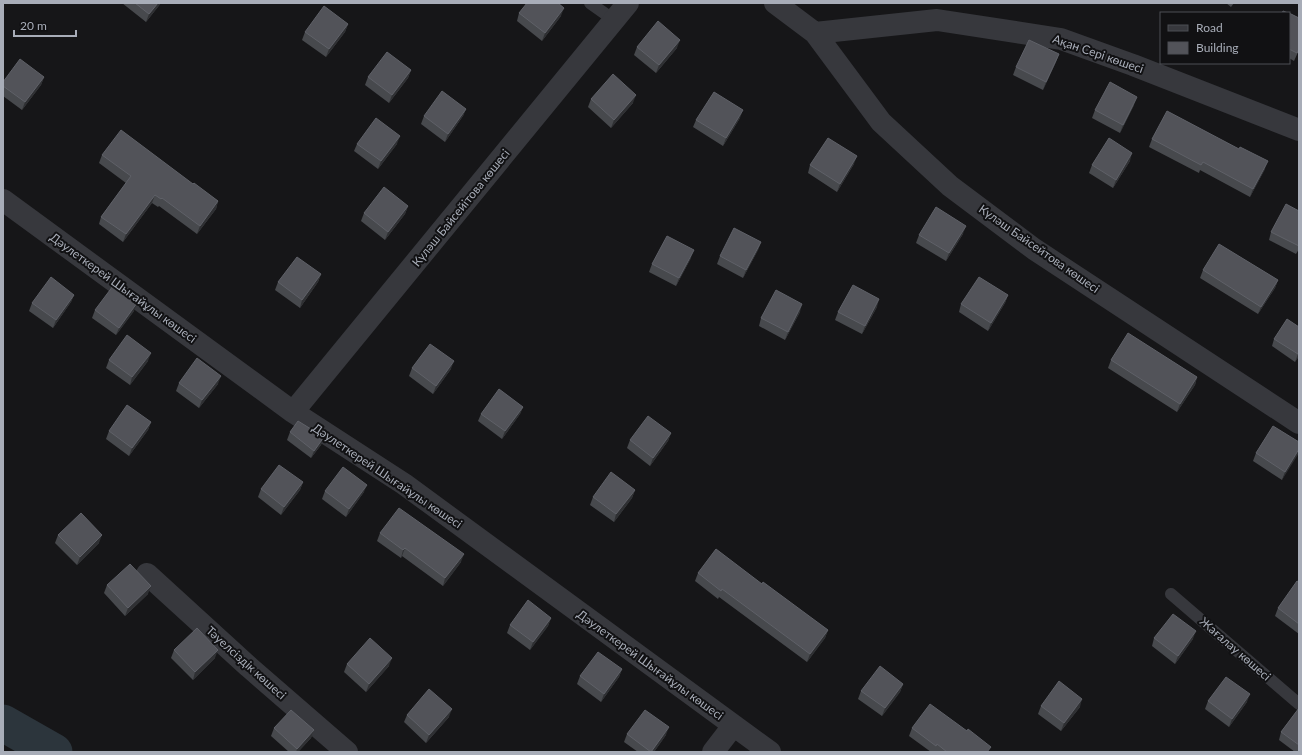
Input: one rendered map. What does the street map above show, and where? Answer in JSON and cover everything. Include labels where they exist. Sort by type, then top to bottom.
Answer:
[{"type":"street","name":"Күләш Байсейітова көшесі","points":[[293,412],[628,3]]},
{"type":"street","points":[[775,3],[815,33]]},
{"type":"street","name":"Ақан Сері көшесі","points":[[815,33],[937,20],[1062,39],[1299,130]]},
{"type":"street","name":"Күләш Байсейтова көшесі","points":[[815,33],[881,122],[950,186],[1034,249],[1299,423]]},
{"type":"street","name":"Дәулеткерей Шығайұлы көшесі","points":[[3,200],[293,412],[404,484],[770,752]]},
{"type":"street","name":"Тәуелсіздік көшесі","points":[[147,574],[249,667],[347,752]]},
{"type":"street","points":[[713,752],[733,726]]},
{"type":"lane","points":[[590,3],[614,20]]},
{"type":"lane","name":"Жағалау көшесі","points":[[1171,594],[1299,704]]},
{"type":"building","points":[[135,3],[158,3],[149,14]]},
{"type":"building","points":[[527,3],[558,3],[564,8],[545,33],[519,13]]},
{"type":"building","points":[[324,6],[348,24],[329,49],[305,32]]},
{"type":"building","points":[[1290,14],[1299,18],[1299,49],[1297,53],[1290,50]]},
{"type":"building","points":[[658,21],[680,40],[659,65],[637,47]]},
{"type":"building","points":[[1029,40],[1059,54],[1046,82],[1016,67]]},
{"type":"building","points":[[387,52],[411,70],[392,95],[368,77]]},
{"type":"building","points":[[20,59],[44,77],[25,102],[3,86],[3,82]]},
{"type":"building","points":[[613,74],[636,95],[614,120],[591,99]]},
{"type":"building","points":[[1110,82],[1137,97],[1123,125],[1095,110]]},
{"type":"building","points":[[442,91],[466,109],[448,134],[424,116]]},
{"type":"building","points":[[714,92],[743,110],[726,138],[696,120]]},
{"type":"building","points":[[1167,111],[1239,149],[1240,147],[1268,161],[1253,189],[1203,162],[1201,165],[1152,139]]},
{"type":"building","points":[[376,118],[400,136],[381,161],[357,144]]},
{"type":"building","points":[[121,130],[218,201],[200,226],[162,198],[161,199],[155,195],[126,234],[101,217],[131,176],[102,155]]},
{"type":"building","points":[[828,138],[857,156],[840,184],[810,165]]},
{"type":"building","points":[[1109,138],[1132,153],[1116,180],[1092,165]]},
{"type":"building","points":[[384,187],[408,206],[388,232],[364,213]]},
{"type":"building","points":[[1286,204],[1299,211],[1299,246],[1271,232]]},
{"type":"building","points":[[936,207],[966,226],[949,253],[919,235]]},
{"type":"building","points":[[734,228],[761,242],[746,270],[720,256]]},
{"type":"building","points":[[667,236],[694,250],[679,278],[652,264]]},
{"type":"building","points":[[1219,244],[1278,280],[1261,307],[1203,270]]},
{"type":"building","points":[[297,257],[321,274],[302,300],[278,282]]},
{"type":"building","points":[[51,277],[74,295],[56,320],[32,303]]},
{"type":"building","points":[[979,277],[1008,295],[991,323],[961,304]]},
{"type":"building","points":[[853,285],[879,299],[865,326],[838,312]]},
{"type":"building","points":[[113,286],[137,303],[119,328],[95,310]]},
{"type":"building","points":[[776,290],[802,304],[788,332],[761,318]]},
{"type":"building","points":[[1287,319],[1299,327],[1298,354],[1274,339]]},
{"type":"building","points":[[1128,333],[1197,377],[1180,404],[1111,360]]},
{"type":"building","points":[[127,335],[151,353],[132,377],[109,360]]},
{"type":"building","points":[[430,344],[454,361],[436,386],[412,368]]},
{"type":"building","points":[[197,358],[221,376],[202,400],[179,383]]},
{"type":"building","points":[[499,389],[523,407],[505,431],[481,414]]},
{"type":"building","points":[[127,405],[151,422],[132,448],[109,431]]},
{"type":"building","points":[[648,416],[671,433],[653,458],[630,440]]},
{"type":"building","points":[[298,421],[324,437],[314,451],[290,432]]},
{"type":"building","points":[[1273,426],[1299,442],[1299,449],[1285,472],[1256,453]]},
{"type":"building","points":[[279,465],[303,482],[284,507],[261,489]]},
{"type":"building","points":[[343,467],[367,485],[349,509],[325,491]]},
{"type":"building","points":[[611,472],[635,490],[616,514],[593,497]]},
{"type":"building","points":[[399,508],[464,554],[445,578],[405,548],[403,550],[380,533]]},
{"type":"building","points":[[81,513],[102,535],[80,557],[58,535]]},
{"type":"building","points":[[716,549],[762,584],[763,582],[828,630],[810,654],[698,573]]},
{"type":"building","points":[[130,564],[151,586],[128,608],[107,585]]},
{"type":"building","points":[[1297,581],[1299,582],[1299,624],[1278,608]]},
{"type":"building","points":[[528,600],[551,618],[533,642],[510,625]]},
{"type":"building","points":[[1173,614],[1196,631],[1178,656],[1154,638]]},
{"type":"building","points":[[197,628],[218,650],[195,672],[174,650]]},
{"type":"building","points":[[370,638],[392,658],[369,684],[347,664]]},
{"type":"building","points":[[598,652],[622,669],[604,694],[580,676]]},
{"type":"building","points":[[880,666],[903,684],[885,708],[861,691]]},
{"type":"building","points":[[1226,677],[1250,694],[1232,719],[1208,701]]},
{"type":"building","points":[[1059,681],[1082,699],[1064,723],[1041,706]]},
{"type":"building","points":[[429,689],[452,709],[429,735],[407,715]]},
{"type":"building","points":[[930,704],[967,731],[968,729],[991,747],[987,752],[947,752],[937,744],[936,746],[912,728]]},
{"type":"building","points":[[1299,708],[1299,745],[1281,732]]},
{"type":"building","points":[[291,710],[314,730],[297,749],[274,728]]},
{"type":"building","points":[[645,710],[669,727],[651,752],[627,734]]},
{"type":"waterway","points":[[3,723],[54,752]]}]
